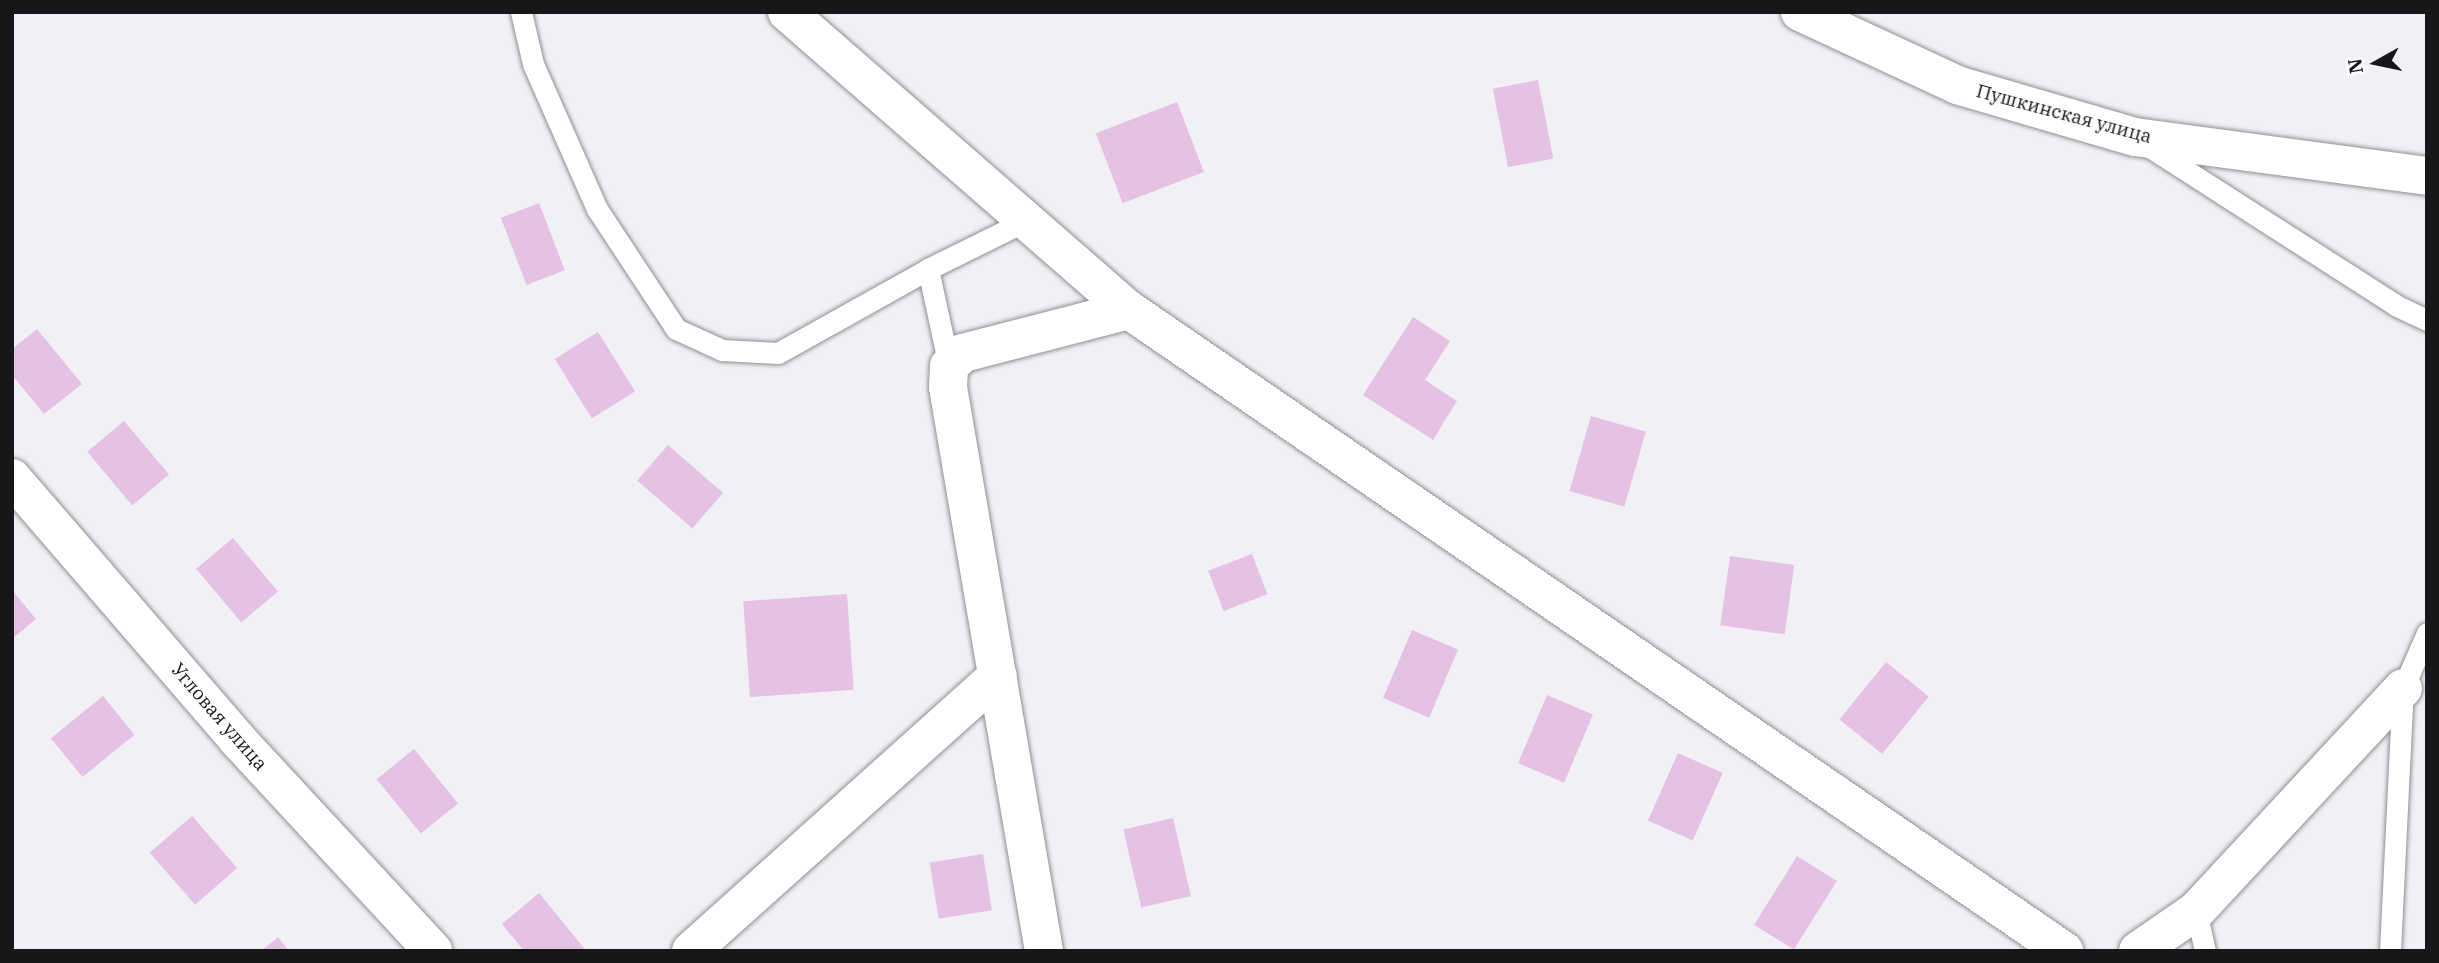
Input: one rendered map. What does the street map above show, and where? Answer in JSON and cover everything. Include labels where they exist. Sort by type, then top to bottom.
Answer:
[{"type":"street","points":[[788,12],[1129,310],[2064,951]]},
{"type":"street","name":"Пушкинская улица","points":[[1800,12],[1957,85],[2135,137],[2427,176]]},
{"type":"street","points":[[1044,951],[948,387],[949,366],[963,353],[1129,310]]},
{"type":"street","name":"Угловая улица","points":[[12,478],[237,739],[433,951]]},
{"type":"street","points":[[691,951],[998,676]]},
{"type":"street","points":[[2138,951],[2196,911],[2403,688]]},
{"type":"lane","points":[[521,12],[533,64],[597,209],[676,329],[722,350],[778,353],[928,269],[1025,221]]},
{"type":"lane","points":[[2135,137],[2397,306],[2427,320]]},
{"type":"lane","points":[[928,269],[949,366]]},
{"type":"lane","points":[[2390,951],[2403,688],[2427,633]]},
{"type":"lane","points":[[2196,911],[2205,951]]},
{"type":"building","points":[[1538,80],[1553,159],[1508,167],[1493,89]]},
{"type":"building","points":[[1177,102],[1204,172],[1123,203],[1096,133]]},
{"type":"building","points":[[539,203],[565,270],[527,285],[501,218]]},
{"type":"building","points":[[1413,317],[1450,341],[1425,380],[1457,401],[1433,440],[1363,395]]},
{"type":"building","points":[[37,329],[82,384],[44,414],[12,375],[12,349]]},
{"type":"building","points":[[598,332],[635,391],[592,418],[555,359]]},
{"type":"building","points":[[1591,416],[1646,432],[1624,507],[1570,491]]},
{"type":"building","points":[[124,421],[169,475],[132,505],[87,452]]},
{"type":"building","points":[[668,445],[723,493],[692,528],[637,480]]},
{"type":"building","points":[[233,538],[278,592],[241,622],[196,569]]},
{"type":"building","points":[[1252,554],[1267,594],[1224,611],[1208,571]]},
{"type":"building","points":[[1730,556],[1794,565],[1785,634],[1720,625]]},
{"type":"building","points":[[12,590],[36,619],[12,639]]},
{"type":"building","points":[[847,594],[854,690],[750,697],[743,601]]},
{"type":"building","points":[[1412,630],[1458,650],[1429,718],[1383,698]]},
{"type":"building","points":[[1886,662],[1929,697],[1882,754],[1839,720]]},
{"type":"building","points":[[1547,695],[1593,715],[1564,783],[1518,763]]},
{"type":"building","points":[[103,696],[134,735],[82,777],[51,738]]},
{"type":"building","points":[[414,749],[458,803],[421,834],[377,779]]},
{"type":"building","points":[[1678,753],[1723,773],[1693,841],[1648,821]]},
{"type":"building","points":[[192,816],[237,868],[195,905],[150,853]]},
{"type":"building","points":[[1173,818],[1191,896],[1141,907],[1123,829]]},
{"type":"building","points":[[983,854],[992,910],[939,919],[930,862]]},
{"type":"building","points":[[1797,856],[1837,881],[1794,950],[1754,925]]},
{"type":"building","points":[[539,893],[584,948],[581,951],[524,951],[502,924]]},
{"type":"building","points":[[278,937],[289,951],[261,951]]}]
